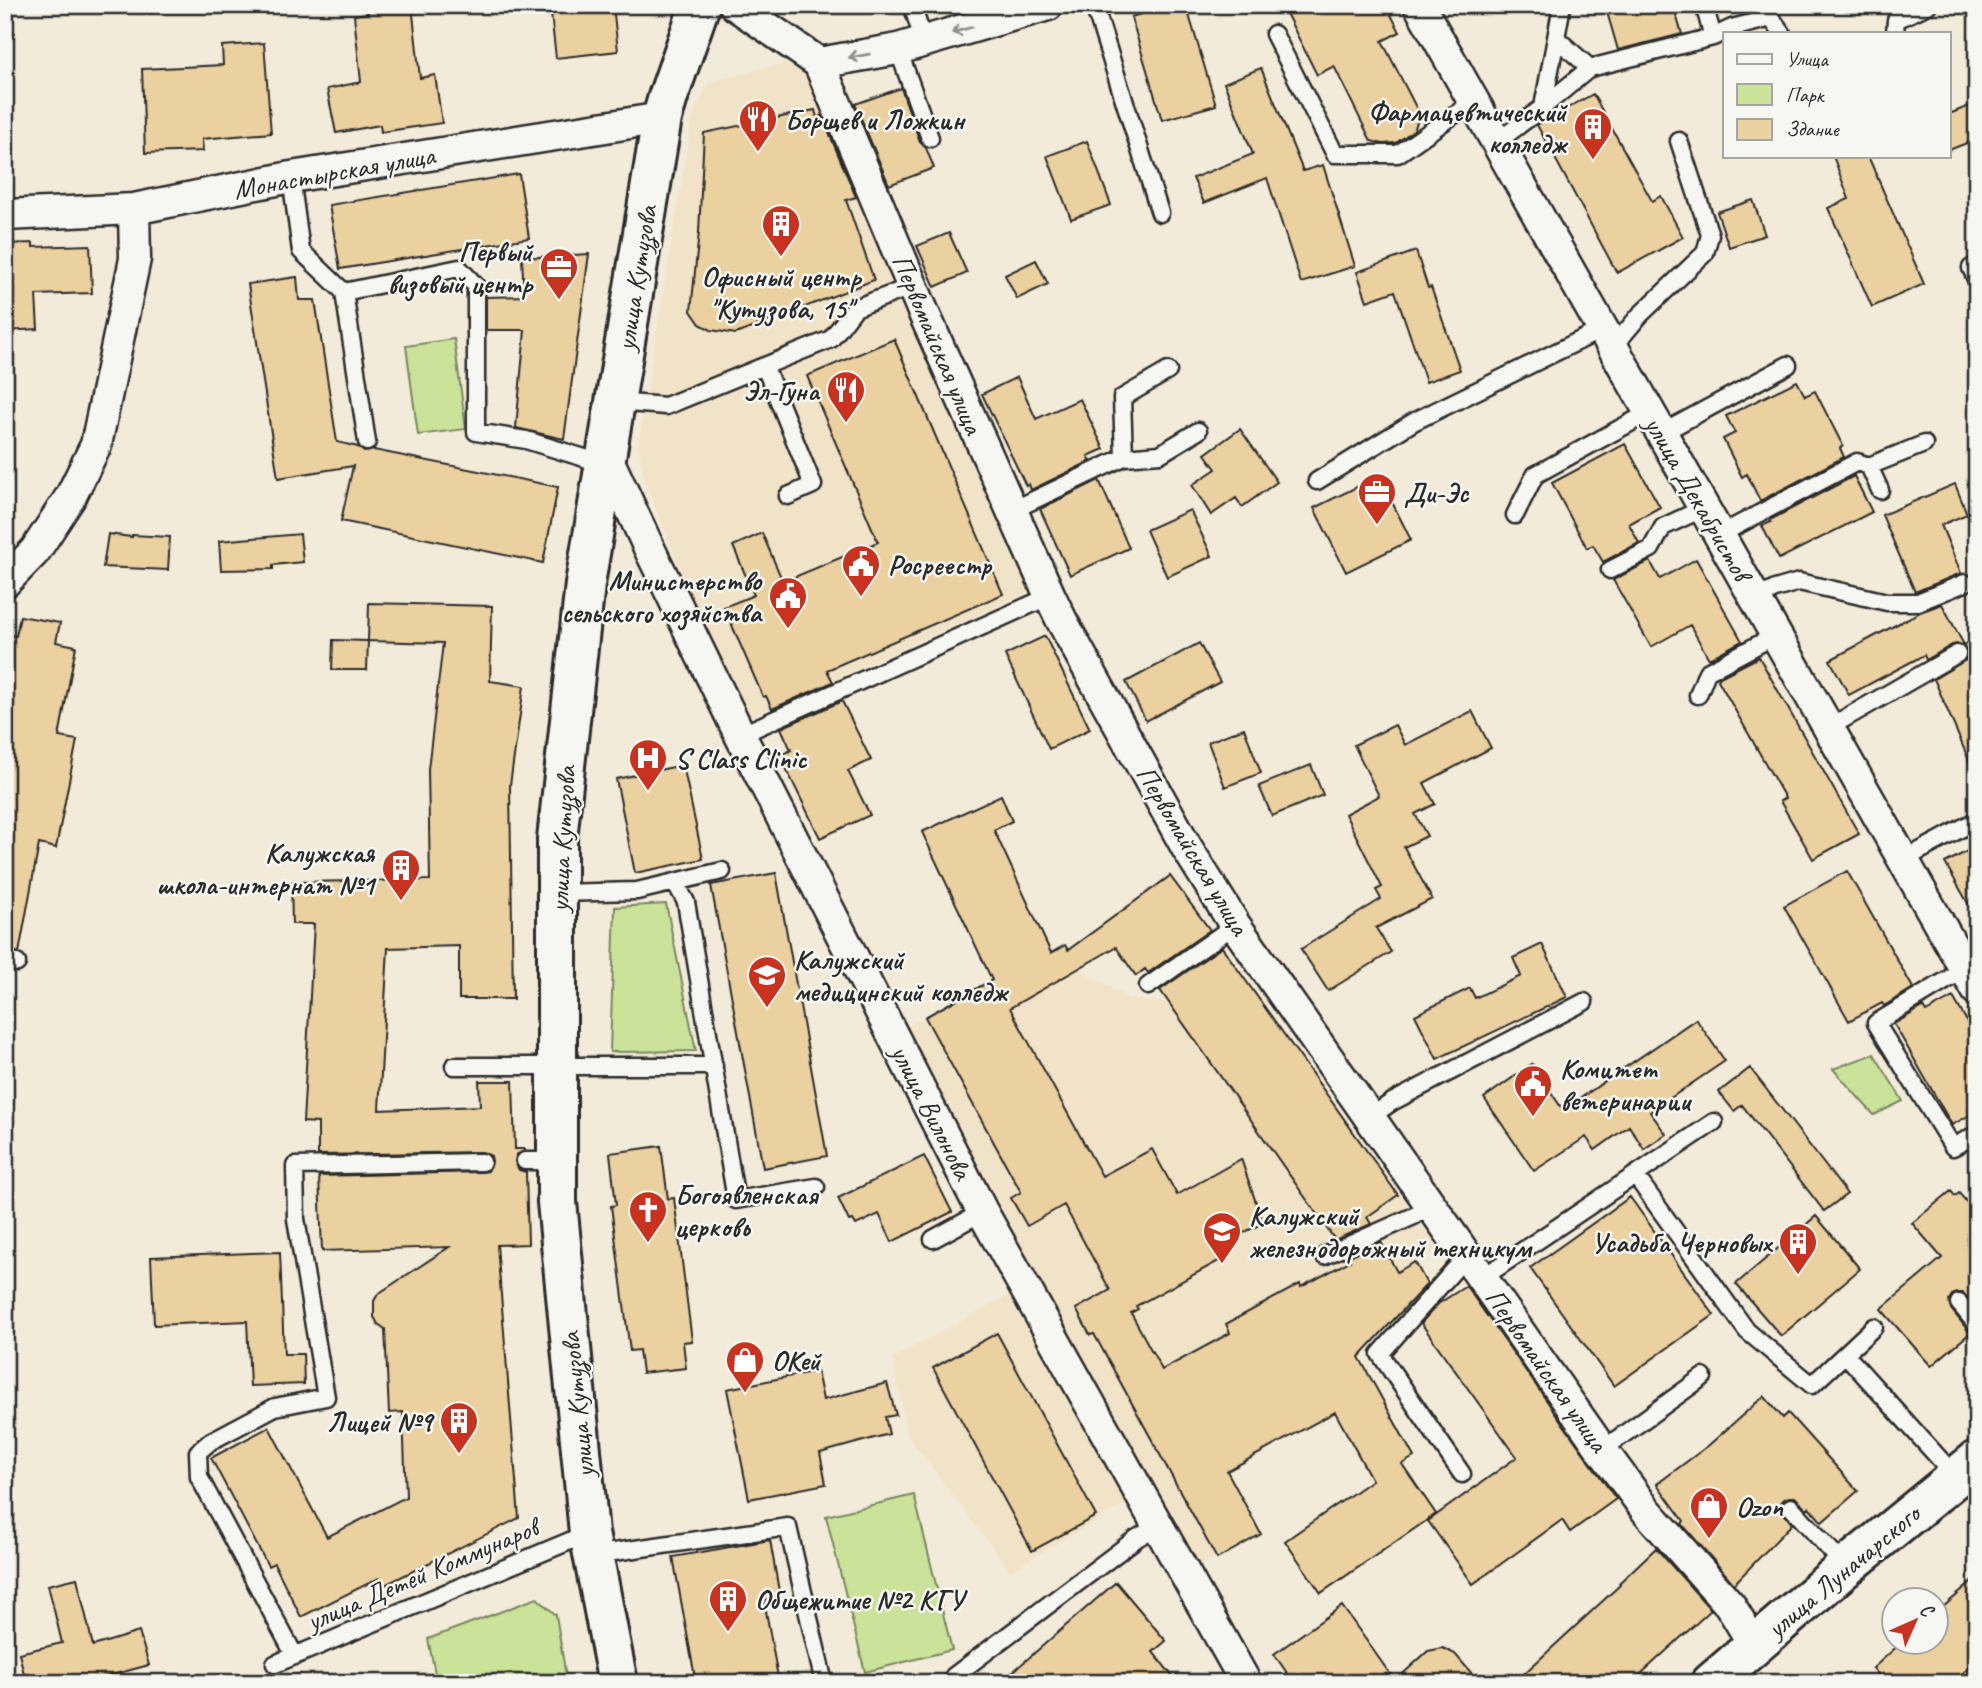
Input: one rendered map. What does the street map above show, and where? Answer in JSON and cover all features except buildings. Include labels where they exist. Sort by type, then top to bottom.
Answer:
[{"type":"main road","name":"улица Кутузова","points":[[618,1683],[591,1544],[557,1202],[542,1161],[557,1067],[557,839],[585,583],[662,118],[700,5]]},
{"type":"main road","name":"улица Луначарского","points":[[1732,1670],[1846,1567],[1966,1468]]},
{"type":"street","points":[[735,5],[819,63],[911,45],[996,12],[1048,5]]},
{"type":"street","name":"улица Декабристов","points":[[1419,5],[1971,980]]},
{"type":"street","name":"Первомайская улица","points":[[819,63],[913,286],[1050,596],[1187,848],[1236,925],[1602,1450],[1646,1510],[1730,1605],[1732,1670]]},
{"type":"street","name":"Монастырская улица","points":[[5,215],[134,209],[291,177],[662,118]]},
{"type":"street","points":[[5,582],[35,551],[71,496],[96,445],[135,259],[134,209]]},
{"type":"street","name":"улица Вилонова","points":[[605,459],[740,735],[982,1211],[1246,1683]]},
{"type":"lane","points":[[912,5],[911,45],[930,138]]},
{"type":"lane","points":[[1094,5],[1160,213]]},
{"type":"lane","points":[[1543,107],[1562,5]]},
{"type":"lane","points":[[1704,5],[1713,37]]},
{"type":"lane","points":[[1895,32],[1896,20],[1928,5]]},
{"type":"lane","points":[[1724,32],[1769,12],[1781,32]]},
{"type":"lane","points":[[1497,142],[1590,68],[1723,32]]},
{"type":"lane","points":[[1274,34],[1335,154],[1398,154],[1475,103]]},
{"type":"lane","points":[[1556,38],[1590,68]]},
{"type":"lane","points":[[1317,481],[1415,421],[1608,338],[1640,315],[1705,253],[1710,234],[1679,141]]},
{"type":"lane","points":[[291,177],[301,251],[344,292],[367,442]]},
{"type":"lane","points":[[344,292],[459,268],[476,286],[476,432],[526,440],[605,459]]},
{"type":"lane","points":[[615,402],[666,406],[831,339],[855,308],[913,286]]},
{"type":"lane","points":[[1515,515],[1535,475],[1788,365]]},
{"type":"lane","points":[[765,367],[813,485],[788,496]]},
{"type":"lane","points":[[1124,457],[1122,398],[1168,371]]},
{"type":"lane","points":[[1011,511],[1124,457],[1160,454],[1198,431]]},
{"type":"lane","points":[[1719,535],[1857,462],[1869,466],[1924,443]]},
{"type":"lane","points":[[1869,466],[1880,490]]},
{"type":"lane","points":[[1610,570],[1651,549],[1662,527],[1704,508]]},
{"type":"lane","points":[[1756,599],[1775,589],[1800,582],[1887,602],[1917,602],[1965,583]]},
{"type":"lane","points":[[740,735],[1050,596]]},
{"type":"lane","points":[[1698,695],[1707,672],[1776,635]]},
{"type":"lane","points":[[1828,727],[1957,654]]},
{"type":"lane","points":[[1903,860],[1977,820]]},
{"type":"lane","points":[[557,893],[638,891],[722,871]]},
{"type":"lane","points":[[675,882],[685,902],[737,1200],[817,1187]]},
{"type":"lane","points":[[1148,986],[1236,925]]},
{"type":"lane","points":[[1971,980],[1876,1023],[1953,1147],[1977,1134]]},
{"type":"lane","points":[[1370,1117],[1392,1102],[1584,1002]]},
{"type":"lane","points":[[454,1066],[714,1066]]},
{"type":"lane","points":[[1462,1474],[1380,1354],[1455,1269],[1475,1268],[1635,1175],[1714,1122]]},
{"type":"lane","points":[[295,1656],[199,1477],[198,1452],[211,1441],[275,1407],[326,1397],[296,1219],[295,1166],[482,1162]]},
{"type":"lane","points":[[1635,1175],[1746,1331],[1812,1385],[1874,1327]]},
{"type":"lane","points":[[1324,1256],[1414,1216],[1432,1204]]},
{"type":"lane","points":[[933,1239],[982,1211]]},
{"type":"lane","points":[[1959,1303],[1977,1325]]},
{"type":"lane","points":[[1845,1354],[1966,1468]]},
{"type":"lane","points":[[1602,1450],[1703,1377]]},
{"type":"lane","points":[[1791,1507],[1846,1567]]},
{"type":"lane","points":[[949,1683],[954,1676],[1137,1538],[1158,1526]]},
{"type":"lane","name":"улица Детей Коммунаров","points":[[275,1664],[591,1544],[788,1527],[824,1683]]},
{"type":"shaded area","points":[[786,63],[816,81],[1033,590],[743,720],[645,483],[638,445],[692,118],[709,82]]},
{"type":"shaded area","name":"Калужский железнодорожный техникум","points":[[1065,945],[1079,969],[1130,999],[1169,1003],[1232,959],[1439,1250],[1348,1299],[1190,1403],[1261,1534],[1199,1566],[1152,1488],[1010,1571],[907,1435],[893,1358],[1039,1279],[907,1027],[994,979],[1034,963]]},
{"type":"green space","points":[[454,339],[466,429],[418,435],[406,346]]},
{"type":"green space","points":[[666,904],[696,1051],[610,1052],[615,907]]},
{"type":"green space","points":[[1874,1054],[1903,1101],[1874,1115],[1833,1069]]},
{"type":"green space","points":[[914,1495],[952,1650],[865,1672],[826,1516]]},
{"type":"green space","points":[[537,1598],[556,1615],[567,1683],[437,1683],[428,1639]]},
{"type":"place","name":"Борщев и Ложкин","points":[[758,153]]},
{"type":"place","name":"Фармацевтический колледж","points":[[1593,161]]},
{"type":"place","name":"Офисный центр \"Кутузова, 15\"","points":[[781,258]]},
{"type":"place","name":"Первый визовый центр","points":[[559,301]]},
{"type":"place","name":"Эл-Гуна","points":[[846,424]]},
{"type":"place","name":"Ди-Эс","points":[[1377,526]]},
{"type":"place","name":"Росреестр","points":[[861,598]]},
{"type":"place","name":"Министерство сельского хозяйства","points":[[788,630]]},
{"type":"place","name":"S Class Clinic","points":[[648,792]]},
{"type":"place","name":"Калужская школа-интернат №1","points":[[401,902]]},
{"type":"place","name":"Калужский медицинский колледж","points":[[767,1009]]},
{"type":"place","name":"Комитет ветеринарии","points":[[1533,1118]]},
{"type":"place","name":"Богоявленская церковь","points":[[648,1244]]},
{"type":"place","name":"Калужский железнодорожный техникум","points":[[1222,1265]]},
{"type":"place","name":"Усадьба Черновых","points":[[1798,1276]]},
{"type":"place","name":"ОКей","points":[[745,1394]]},
{"type":"place","name":"Лицей №9","points":[[459,1455]]},
{"type":"place","name":"Ozon","points":[[1709,1540]]},
{"type":"place","name":"Общежитие №2 КГУ","points":[[728,1633]]}]
